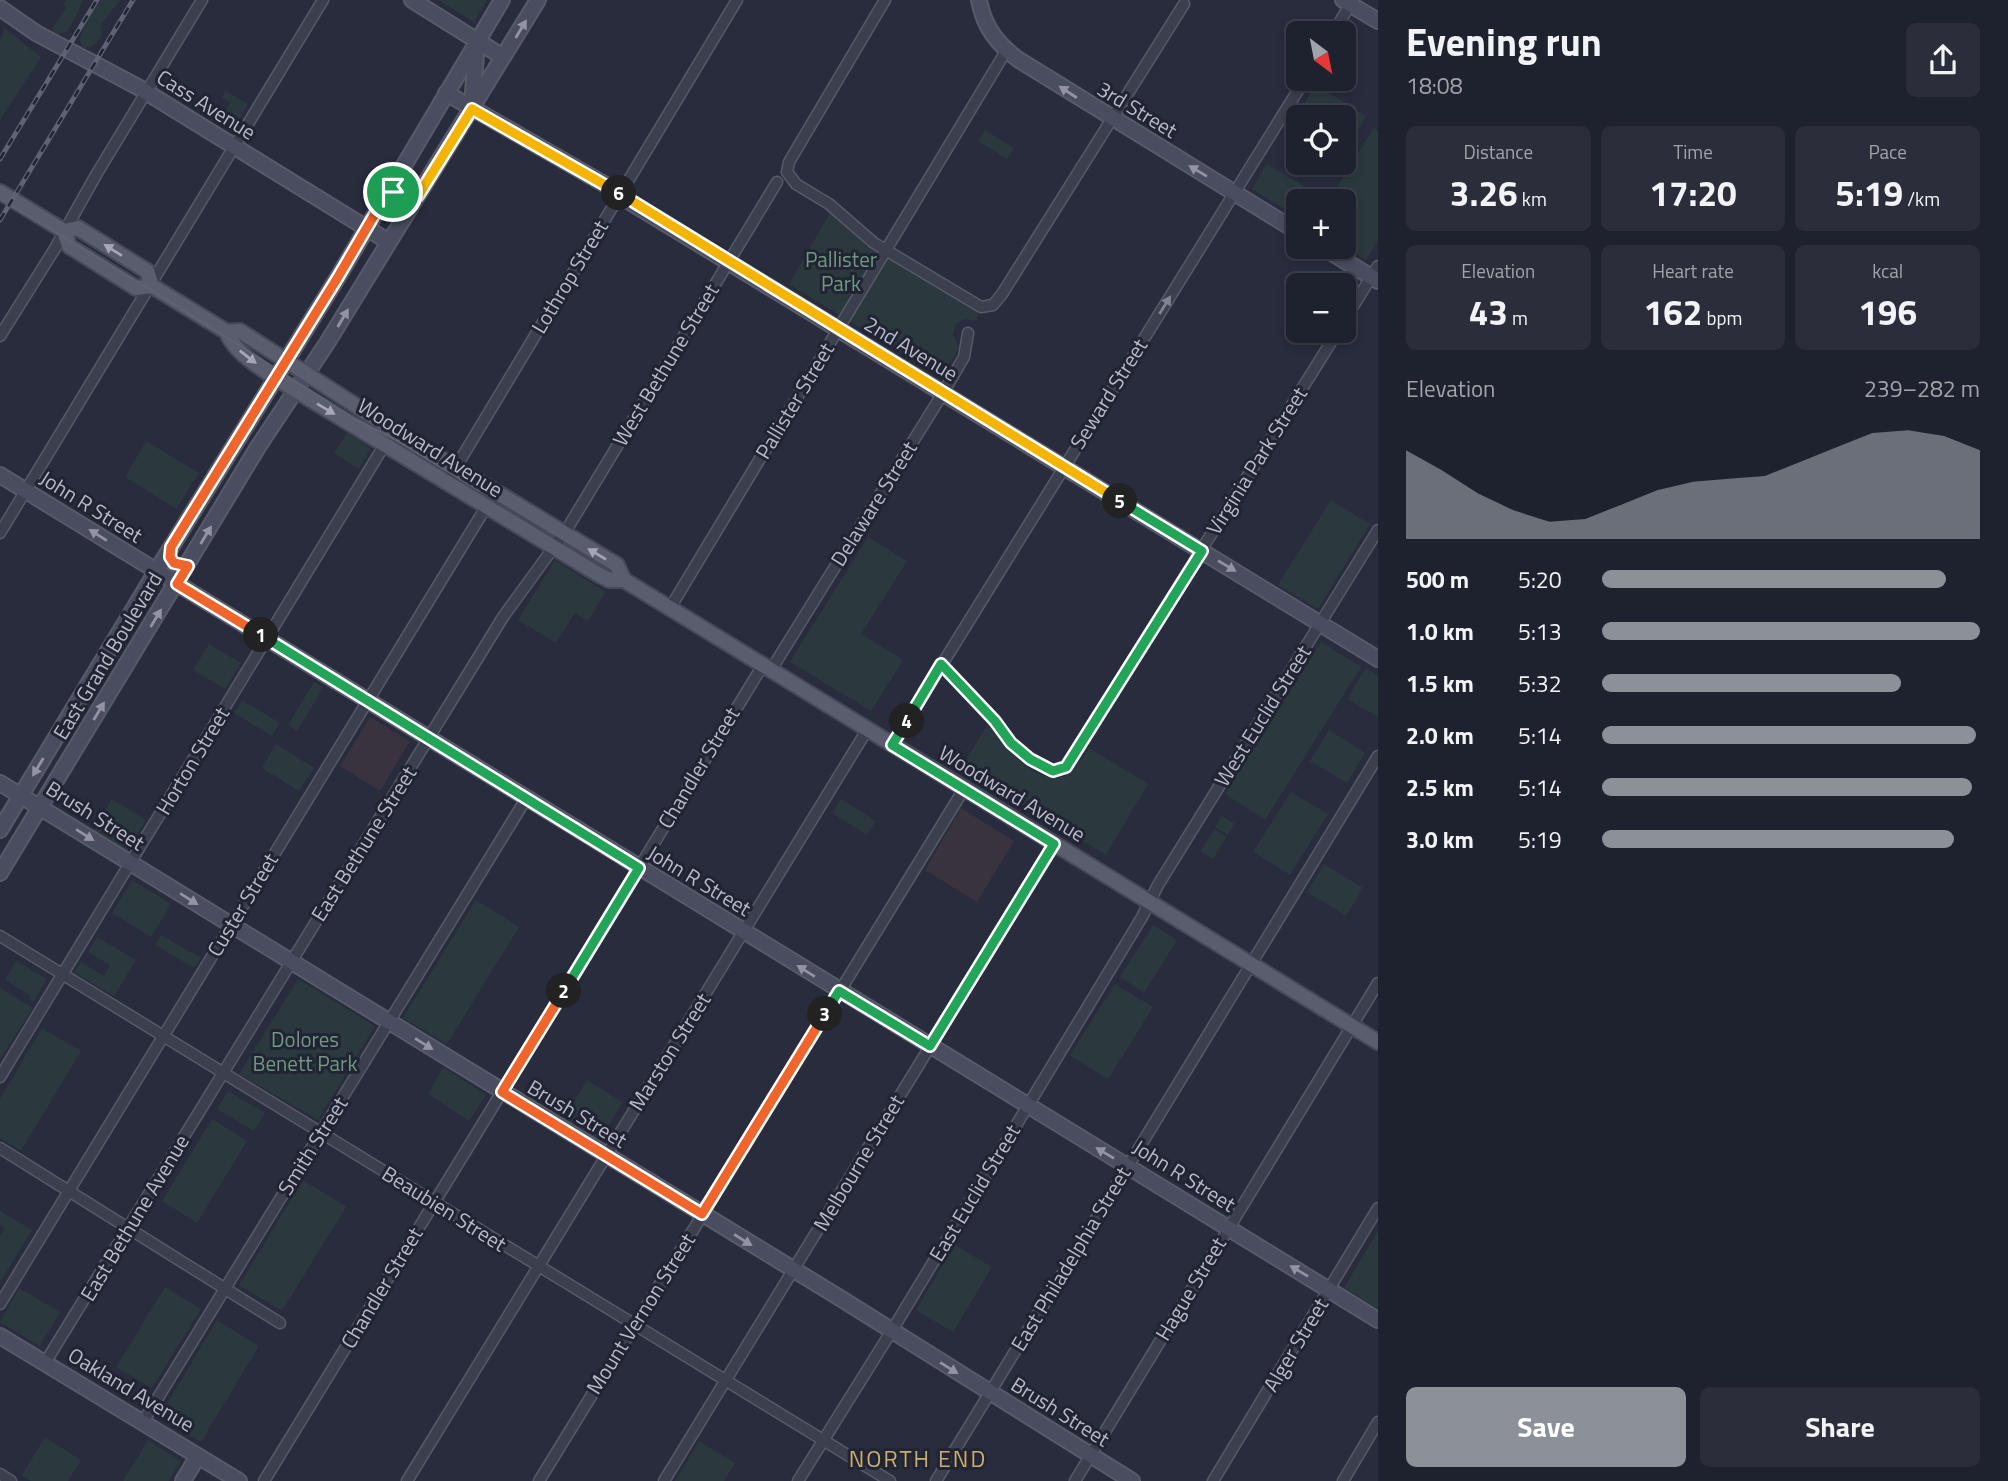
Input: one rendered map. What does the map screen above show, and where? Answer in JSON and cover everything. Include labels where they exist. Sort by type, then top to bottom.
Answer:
[{"type":"main road","name":"Woodward Avenue","points":[[0,192],[64,232],[69,246],[136,288],[152,286],[227,332],[232,344],[297,391],[609,580],[624,580],[1378,1042]]},
{"type":"main road","name":"Woodward Avenue","points":[[64,232],[78,228],[148,271],[152,286]]},
{"type":"main road","name":"Woodward Avenue","points":[[227,332],[240,331],[306,376],[617,565],[624,580]]},
{"type":"street","points":[[0,336],[202,0]]},
{"type":"street","points":[[0,533],[323,0]]},
{"type":"street","points":[[412,0],[503,57]]},
{"type":"street","name":"East Grand Boulevard","points":[[0,830],[338,277],[502,0]]},
{"type":"street","name":"East Grand Boulevard","points":[[0,873],[538,0]]},
{"type":"street","name":"Lothrop Street","points":[[447,482],[737,0]]},
{"type":"street","points":[[885,0],[789,162],[787,172],[793,182],[829,204],[863,235],[981,307],[993,305],[1002,294],[1184,4]]},
{"type":"street","name":"3rd Street","points":[[979,0],[989,30],[1006,51],[1286,225]]},
{"type":"street","points":[[1339,21],[1349,2],[1378,21]]},
{"type":"street","name":"Cass Avenue","points":[[0,8],[36,33],[146,93],[389,242]]},
{"type":"street","points":[[472,109],[477,41]]},
{"type":"street","name":"Pallister Street","points":[[670,608],[1006,51]]},
{"type":"street","name":"Seward Street","points":[[892,745],[1298,91]]},
{"type":"street","name":"2nd Avenue","points":[[446,93],[729,261],[1378,659]]},
{"type":"street","name":"West Bethune Street","points":[[553,547],[777,182]]},
{"type":"street","points":[[393,183],[395,197],[402,202],[411,202],[418,196]]},
{"type":"street","points":[[1345,259],[1376,275],[1356,304]]},
{"type":"street","points":[[338,277],[351,275],[360,289]]},
{"type":"street","points":[[307,328],[309,335],[316,342],[327,343]]},
{"type":"street","name":"Delaware Street","points":[[767,668],[943,393],[964,357],[968,333]]},
{"type":"street","name":"Virginia Park Street","points":[[941,664],[1018,749],[1049,769],[1059,770],[1072,761],[1331,343]]},
{"type":"street","points":[[264,397],[278,397],[283,410]]},
{"type":"street","name":"Horton Street","points":[[0,1077],[386,443]]},
{"type":"street","name":"John R Street","points":[[0,475],[1378,1321]]},
{"type":"street","name":"Custer Street","points":[[0,1304],[486,507]]},
{"type":"street","name":"West Euclid Street","points":[[1149,902],[1378,530]]},
{"type":"street","points":[[171,547],[170,557],[174,563],[188,566]]},
{"type":"street","name":"East Bethune Street","points":[[223,1073],[503,617],[553,547]]},
{"type":"street","points":[[108,650],[123,652],[127,662],[124,670]]},
{"type":"street","name":"Chandler Street","points":[[264,1481],[639,868],[767,668]]},
{"type":"street","points":[[66,720],[73,731],[86,733]]},
{"type":"street","name":"Marston Street","points":[[407,1481],[867,730]]},
{"type":"street","name":"East Philadelphia Street","points":[[936,1481],[1378,756]]},
{"type":"street","name":"Brush Street","points":[[0,783],[1132,1481]]},
{"type":"street","name":"Mount Vernon Street","points":[[540,1481],[964,789]]},
{"type":"street","name":"Smith Street","points":[[143,1422],[526,799]]},
{"type":"street","name":"Melbourne Street","points":[[664,1481],[1054,844]]},
{"type":"street","name":"East Euclid Street","points":[[797,1481],[891,1332],[1149,902]]},
{"type":"street","name":"Beaubien Street","points":[[0,936],[890,1481]]},
{"type":"street","name":"Hague Street","points":[[1074,1481],[1378,983]]},
{"type":"street","name":"East Bethune Avenue","points":[[45,1363],[223,1073]]},
{"type":"street","points":[[0,1148],[280,1323]]},
{"type":"street","name":"Alger Street","points":[[1213,1481],[1378,1208]]},
{"type":"street","name":"Oakland Avenue","points":[[0,1336],[239,1481]]},
{"type":"street","points":[[1343,1481],[1378,1422]]},
{"type":"street","points":[[183,1481],[198,1456]]},
{"type":"street","points":[[0,1474],[12,1481]]},
{"type":"shaded area","points":[[370,717],[410,741],[380,791],[340,766]]},
{"type":"shaded area","points":[[961,808],[1014,841],[977,902],[925,870]]},
{"type":"green space","points":[[66,0],[83,0],[66,32],[56,34],[53,27],[66,8]]},
{"type":"green space","points":[[101,0],[120,0],[101,24],[102,33],[97,43],[84,48],[79,40]]},
{"type":"green space","points":[[438,0],[487,0],[474,22]]},
{"type":"green space","points":[[3,27],[41,57],[0,120],[0,39]]},
{"type":"green space","points":[[226,91],[248,104],[233,130],[219,121],[230,103],[222,97]]},
{"type":"green space","points":[[1312,91],[1326,91],[1348,105],[1303,105]]},
{"type":"green space","points":[[1356,110],[1366,116],[1356,134]]},
{"type":"green space","points":[[1374,128],[1378,131],[1378,241],[1366,260],[1356,254],[1356,189],[1336,189],[1344,175],[1356,175],[1356,157]]},
{"type":"green space","points":[[985,130],[1014,148],[1007,159],[978,141]]},
{"type":"green space","points":[[1267,164],[1309,189],[1286,189],[1286,210],[1252,189]]},
{"type":"green space","name":"Pallister Park","points":[[830,213],[867,246],[979,313],[976,321],[964,319],[956,324],[953,334],[959,348],[941,377],[789,284]]},
{"type":"green space","points":[[347,433],[371,448],[359,469],[334,453]]},
{"type":"green space","points":[[146,441],[199,473],[176,509],[125,477]]},
{"type":"green space","points":[[1331,500],[1370,524],[1318,609],[1278,585]]},
{"type":"green space","points":[[868,537],[907,561],[861,634],[903,660],[871,711],[790,662]]},
{"type":"green space","points":[[555,560],[606,592],[588,621],[575,613],[556,643],[518,620]]},
{"type":"green space","points":[[1321,642],[1361,667],[1265,820],[1225,794]]},
{"type":"green space","points":[[209,644],[241,663],[225,689],[193,670]]},
{"type":"green space","points":[[1366,668],[1378,676],[1378,717],[1347,699]]},
{"type":"green space","points":[[314,682],[323,688],[297,731],[288,725]]},
{"type":"green space","points":[[242,700],[280,723],[272,736],[234,713]]},
{"type":"green space","points":[[988,724],[1020,761],[1041,774],[1065,777],[1089,748],[1148,784],[1106,855],[961,768]]},
{"type":"green space","points":[[1329,730],[1365,753],[1347,783],[1310,761]]},
{"type":"green space","points":[[276,744],[314,768],[299,791],[262,768]]},
{"type":"green space","points":[[1291,792],[1328,814],[1290,875],[1253,852]]},
{"type":"green space","points":[[112,799],[146,820],[127,851],[93,831]]},
{"type":"green space","points":[[841,799],[876,821],[867,835],[832,813]]},
{"type":"green space","points":[[1222,816],[1235,824],[1228,835],[1215,827]]},
{"type":"green space","points":[[1214,829],[1227,837],[1213,859],[1200,851]]},
{"type":"green space","points":[[1324,864],[1363,888],[1346,916],[1307,892]]},
{"type":"green space","points":[[132,880],[171,904],[151,937],[112,913]]},
{"type":"green space","points":[[476,900],[519,927],[447,1044],[403,1018]]},
{"type":"green space","points":[[1153,925],[1177,940],[1144,993],[1120,977]]},
{"type":"green space","points":[[161,935],[201,958],[194,968],[155,945]]},
{"type":"green space","points":[[97,937],[136,960],[114,996],[74,972],[81,962],[104,976],[110,965],[88,952]]},
{"type":"green space","points":[[16,961],[47,979],[33,1002],[29,999],[31,996],[5,980]]},
{"type":"green space","name":"Dolores Benett Park","points":[[298,979],[375,1026],[318,1120],[239,1074]]},
{"type":"green space","points":[[1115,984],[1153,1007],[1108,1079],[1070,1055]]},
{"type":"green space","points":[[0,988],[33,1008],[0,1059]]},
{"type":"green space","points":[[42,1028],[81,1051],[21,1151],[0,1138],[0,1099]]},
{"type":"green space","points":[[443,1067],[486,1095],[469,1121],[428,1094]]},
{"type":"green space","points":[[587,1080],[623,1102],[600,1140],[564,1118]]},
{"type":"green space","points":[[228,1091],[265,1113],[254,1131],[217,1109]]},
{"type":"green space","points":[[212,1119],[247,1141],[197,1223],[162,1201]]},
{"type":"green space","points":[[303,1180],[346,1207],[282,1311],[239,1285]]},
{"type":"green space","points":[[0,1211],[32,1230],[0,1282],[0,1236],[5,1228],[0,1225]]},
{"type":"green space","points":[[1378,1231],[1378,1307],[1377,1308],[1344,1288]]},
{"type":"green space","points":[[955,1245],[992,1267],[953,1332],[916,1310]]},
{"type":"green space","points":[[165,1287],[201,1309],[152,1388],[116,1367]]},
{"type":"green space","points":[[19,1288],[60,1312],[40,1346],[0,1322]]},
{"type":"green space","points":[[217,1320],[259,1346],[201,1442],[159,1417]]},
{"type":"green space","points":[[45,1437],[81,1460],[68,1481],[31,1481],[22,1475]]},
{"type":"green space","points":[[148,1440],[181,1461],[169,1481],[123,1481]]},
{"type":"green space","points":[[699,1441],[735,1463],[724,1481],[675,1481]]},
{"type":"tram line","points":[[0,199],[158,294],[355,419],[396,440],[485,494]]},
{"type":"railway","points":[[0,159],[97,0]]},
{"type":"railway","points":[[0,220],[133,0]]},
{"type":"district","name":"NORTH END","points":[[918,1459]]},
{"type":"route","points":[[472,109],[484,114],[611,188],[1202,551],[1066,767],[1053,771],[1030,759],[1011,743],[988,713],[941,664],[892,745],[1054,844],[930,1046],[839,991],[702,1214],[502,1092],[639,868],[177,584],[188,566],[174,563],[170,557],[171,547],[393,183],[393,192],[398,200],[407,203],[418,196],[472,109]]}]
